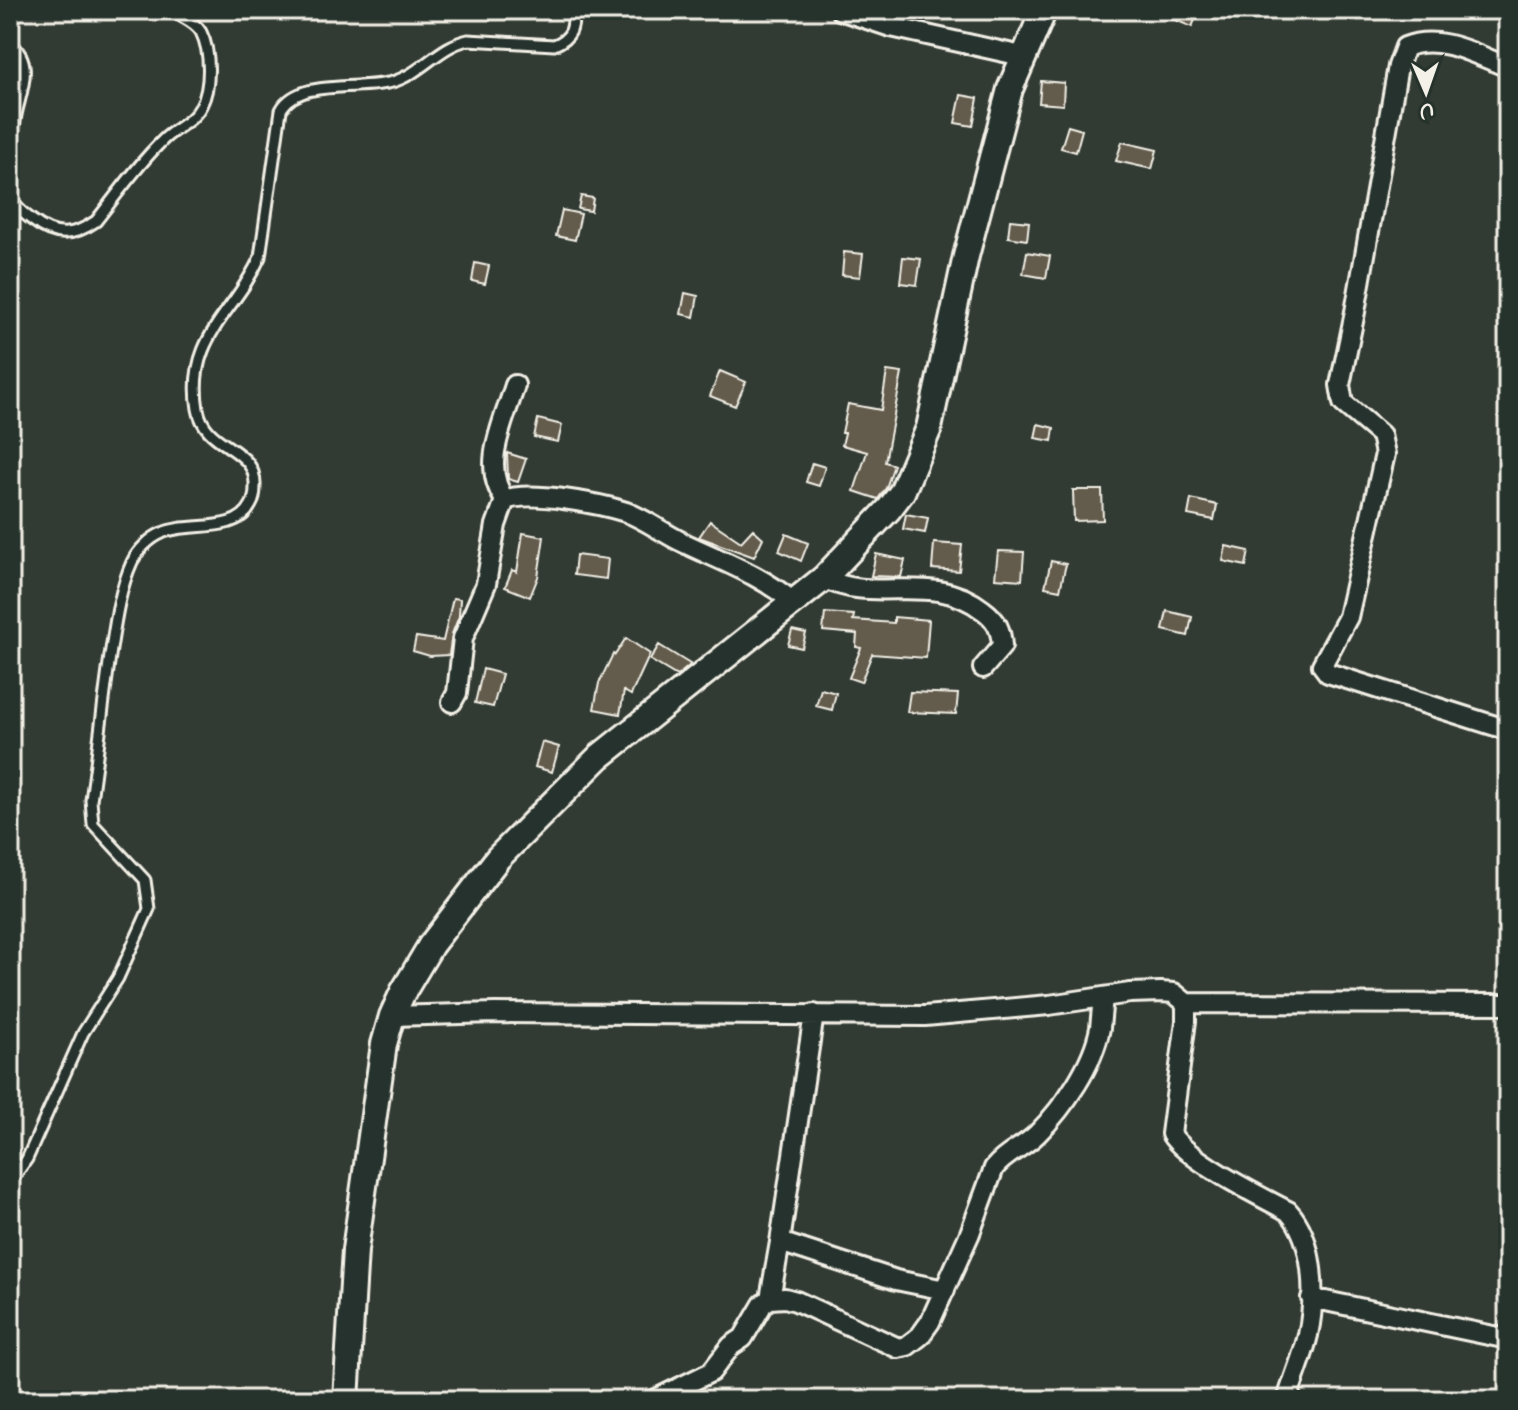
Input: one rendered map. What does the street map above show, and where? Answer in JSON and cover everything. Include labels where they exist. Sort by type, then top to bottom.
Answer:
[{"type":"main road","points":[[346,1400],[355,1250],[384,1044],[392,1016],[431,945],[498,858],[599,757],[824,578],[889,509],[909,479],[929,428],[966,256],[997,133],[1022,56],[1044,10]]},
{"type":"street","points":[[840,10],[891,27],[1022,56]]},
{"type":"street","points":[[1508,67],[1445,43],[1423,42],[1405,47],[1398,66],[1340,385],[1343,403],[1381,435],[1385,454],[1348,617],[1322,665],[1328,673],[1508,730]]},
{"type":"street","points":[[505,500],[496,487],[493,457],[515,385]]},
{"type":"street","points":[[505,500],[524,497],[557,499],[628,513],[742,569],[776,588],[793,602]]},
{"type":"street","points":[[452,702],[457,693],[463,638],[486,584],[496,525],[505,500]]},
{"type":"street","points":[[824,578],[849,588],[930,589],[967,598],[988,613],[1002,633],[1002,646],[983,668]]},
{"type":"street","points":[[392,1016],[495,1013],[925,1016],[1161,992],[1174,993],[1186,1003],[1508,1004]]},
{"type":"street","points":[[654,1400],[711,1372],[731,1346],[743,1338],[763,1304],[770,1299],[796,1301],[888,1345],[901,1348],[920,1336],[945,1290],[994,1168],[1048,1122],[1087,1062],[1099,1030],[1103,997]]},
{"type":"street","points":[[1186,1003],[1171,1134],[1186,1150],[1217,1171],[1288,1211],[1304,1234],[1311,1298],[1308,1335],[1287,1400]]},
{"type":"street","points":[[770,1299],[814,1014]]},
{"type":"street","points":[[780,1242],[896,1280],[945,1290]]},
{"type":"street","points":[[1311,1298],[1508,1339]]},
{"type":"lane","points":[[10,197],[21,211],[54,234],[83,230],[96,221],[166,137],[193,117],[201,106],[208,79],[205,43],[194,24],[172,10]]},
{"type":"lane","points":[[10,1183],[27,1159],[83,1033],[118,978],[149,909],[148,889],[140,872],[98,831],[91,816],[113,637],[128,573],[133,559],[155,536],[174,529],[234,520],[246,512],[255,495],[252,467],[235,450],[220,443],[204,426],[198,411],[196,384],[203,346],[215,323],[252,274],[260,257],[281,110],[290,98],[304,91],[366,87],[407,77],[450,46],[468,40],[554,45],[570,35],[574,25],[573,10]]},
{"type":"lane","points":[[10,43],[19,50],[25,69],[10,154]]},
{"type":"building","points":[[1151,10],[1199,10],[1192,27]]},
{"type":"building","points":[[1041,81],[1064,83],[1063,105],[1039,103]]},
{"type":"building","points":[[961,95],[978,98],[973,126],[955,123]]},
{"type":"building","points":[[1068,126],[1082,130],[1076,152],[1061,148]]},
{"type":"building","points":[[1122,142],[1157,150],[1152,169],[1116,161]]},
{"type":"building","points":[[581,196],[593,198],[591,211],[578,209]]},
{"type":"building","points":[[562,210],[581,214],[575,240],[556,236]]},
{"type":"building","points":[[1010,220],[1029,222],[1027,240],[1008,237]]},
{"type":"building","points":[[844,252],[863,254],[860,277],[842,275]]},
{"type":"building","points":[[1027,252],[1050,256],[1046,278],[1023,274]]},
{"type":"building","points":[[903,257],[921,259],[917,285],[900,283]]},
{"type":"building","points":[[475,263],[489,266],[485,284],[472,281]]},
{"type":"building","points":[[685,293],[698,296],[694,317],[681,314]]},
{"type":"building","points":[[720,371],[746,382],[735,406],[710,396]]},
{"type":"building","points":[[887,371],[902,373],[885,462],[894,465],[886,488],[878,499],[854,491],[867,452],[842,445],[845,433],[842,433],[848,404],[881,410]]},
{"type":"building","points":[[538,419],[562,425],[558,442],[534,437]]},
{"type":"building","points":[[1038,424],[1054,428],[1052,441],[1035,438]]},
{"type":"building","points":[[507,453],[526,459],[518,482],[508,479]]},
{"type":"building","points":[[812,463],[825,467],[819,486],[806,482]]},
{"type":"building","points":[[1073,490],[1102,490],[1103,520],[1074,521]]},
{"type":"building","points":[[1191,499],[1217,505],[1214,520],[1188,515]]},
{"type":"building","points":[[906,514],[928,518],[925,533],[903,529]]},
{"type":"building","points":[[710,521],[741,542],[753,529],[763,538],[754,557],[699,537]]},
{"type":"building","points":[[523,533],[544,537],[538,577],[530,597],[505,587],[512,570],[517,572]]},
{"type":"building","points":[[786,534],[808,543],[801,561],[779,551]]},
{"type":"building","points":[[934,543],[962,545],[959,571],[932,569]]},
{"type":"building","points":[[1226,546],[1249,551],[1246,566],[1223,561]]},
{"type":"building","points":[[998,551],[1024,552],[1022,580],[995,578]]},
{"type":"building","points":[[876,554],[905,560],[901,577],[871,576]]},
{"type":"building","points":[[576,555],[608,559],[606,579],[574,575]]},
{"type":"building","points":[[1051,561],[1066,564],[1060,590],[1045,587]]},
{"type":"building","points":[[453,598],[460,599],[459,616],[449,655],[430,656],[413,651],[416,637],[443,641]]},
{"type":"building","points":[[1167,611],[1192,617],[1188,636],[1163,630]]},
{"type":"building","points":[[825,613],[854,615],[853,620],[894,623],[894,617],[929,620],[926,658],[872,654],[861,682],[849,678],[861,648],[856,647],[857,634],[823,631]]},
{"type":"building","points":[[792,630],[806,633],[802,648],[788,645]]},
{"type":"building","points":[[626,638],[650,654],[631,695],[624,691],[620,714],[594,709],[599,683],[613,654]]},
{"type":"building","points":[[659,645],[689,666],[677,676],[650,660]]},
{"type":"building","points":[[483,669],[502,674],[493,707],[475,703]]},
{"type":"building","points":[[821,689],[836,693],[832,710],[816,706]]},
{"type":"building","points":[[910,692],[958,694],[956,714],[907,712]]},
{"type":"building","points":[[542,742],[559,747],[552,772],[535,767]]}]
